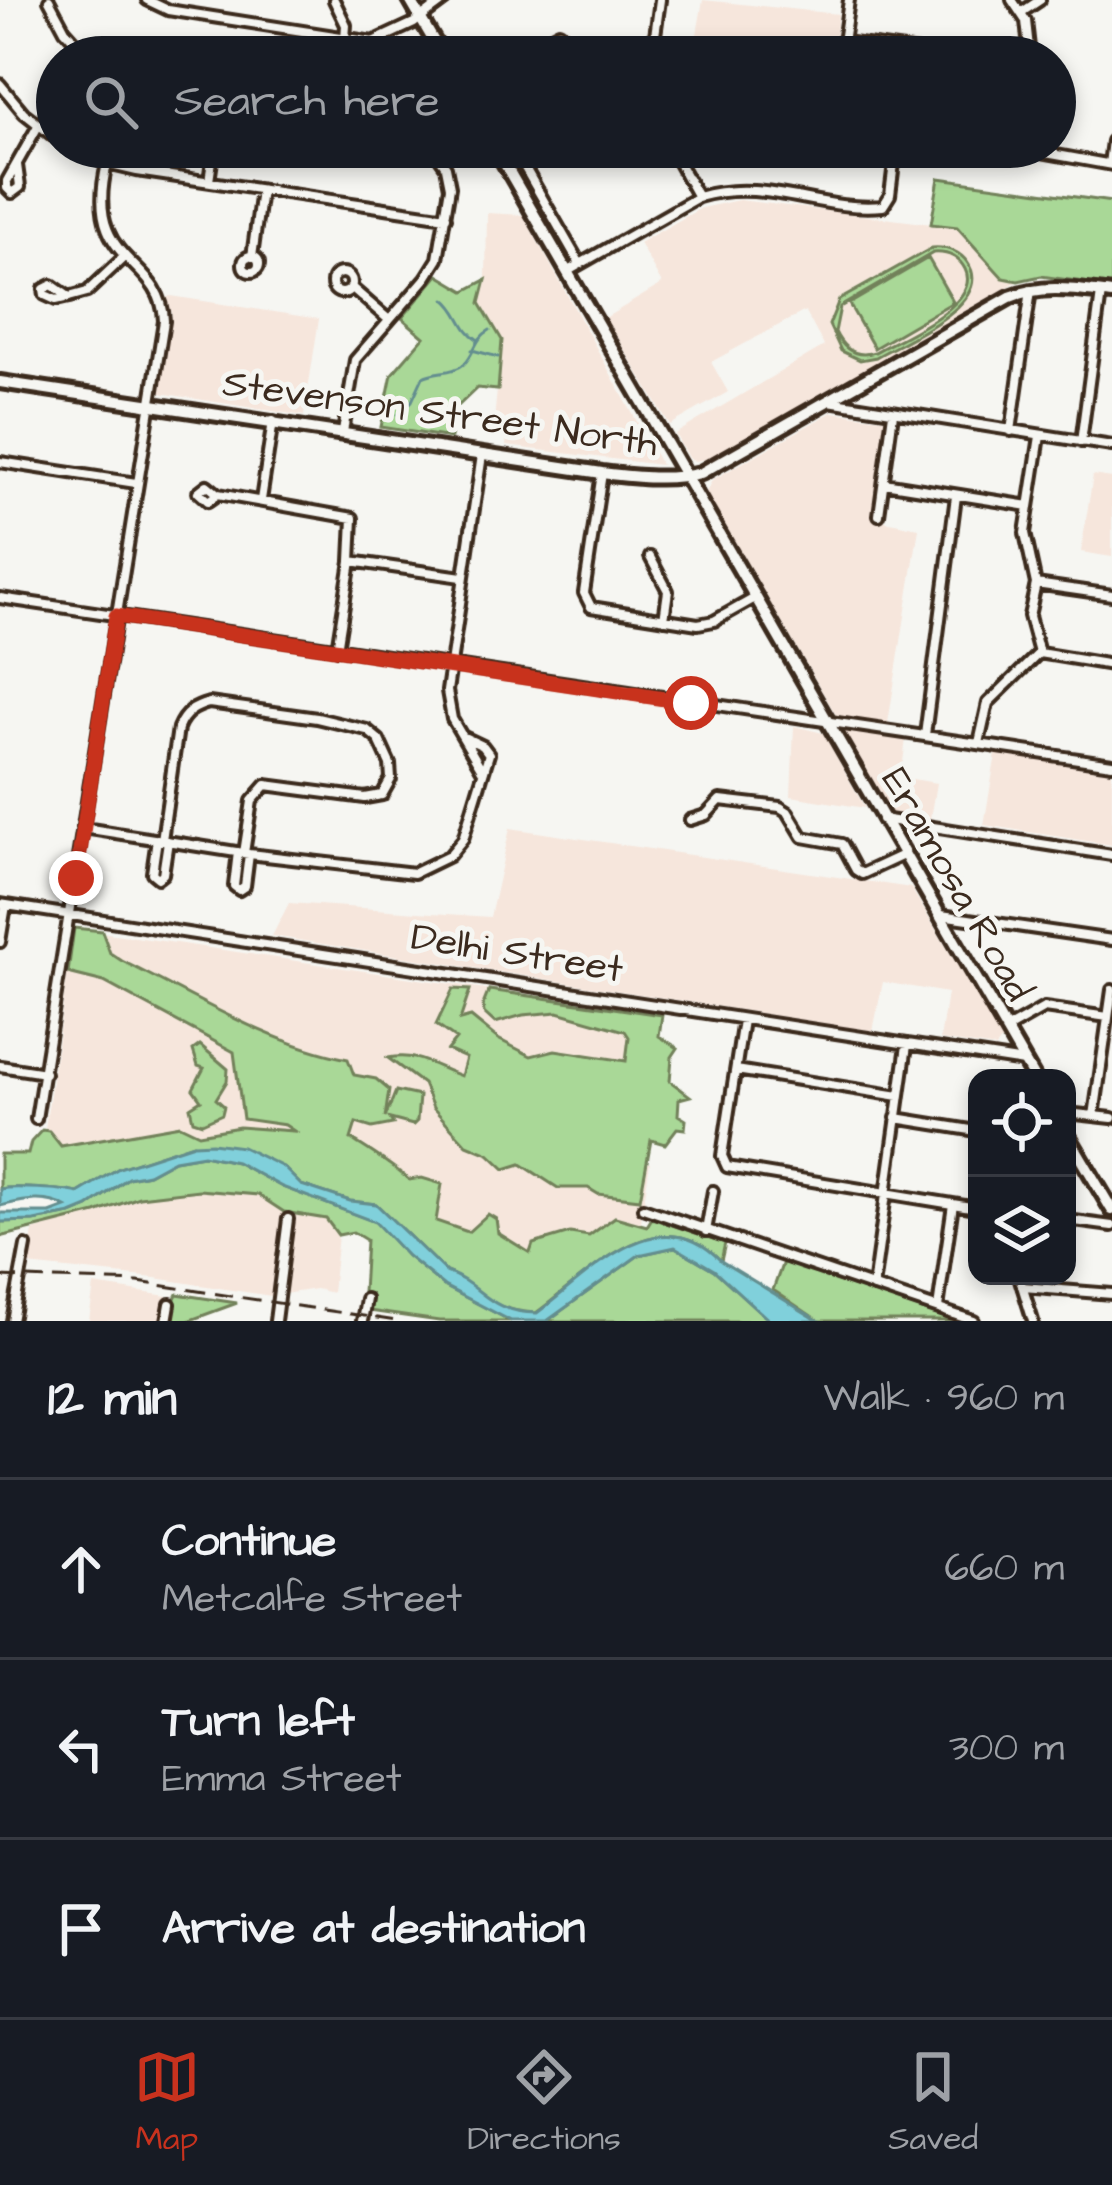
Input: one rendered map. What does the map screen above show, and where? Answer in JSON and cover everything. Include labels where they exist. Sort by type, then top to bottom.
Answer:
[{"type":"main road","points":[[410,0],[431,36]]},
{"type":"main road","name":"Eramosa Road","points":[[507,168],[1029,1069]]},
{"type":"main road","name":"Stevenson Street North","points":[[0,382],[602,473],[686,476],[701,472],[1010,297],[1031,289],[1107,294]]},
{"type":"main road","points":[[1076,1149],[1112,1210]]},
{"type":"street","points":[[49,0],[70,36]]},
{"type":"street","points":[[147,0],[169,10],[327,36]]},
{"type":"street","points":[[334,0],[346,25],[345,36]]},
{"type":"street","points":[[387,36],[445,0]]},
{"type":"street","points":[[655,36],[660,0]]},
{"type":"street","points":[[845,36],[848,0]]},
{"type":"street","points":[[1012,0],[1022,12],[1029,36]]},
{"type":"street","points":[[1022,12],[1040,0]]},
{"type":"street","points":[[0,84],[36,124]]},
{"type":"street","points":[[17,165],[36,130]]},
{"type":"street","points":[[1076,158],[1110,164],[1112,141]]},
{"type":"street","points":[[36,1119],[164,312],[156,290],[123,258],[109,235],[103,211],[107,168]]},
{"type":"street","points":[[131,168],[446,217]]},
{"type":"street","points":[[208,181],[210,168]]},
{"type":"street","points":[[343,432],[356,360],[437,259],[446,217],[448,175],[444,168]]},
{"type":"street","points":[[525,168],[580,264]]},
{"type":"street","points":[[682,168],[698,197]]},
{"type":"street","points":[[566,272],[698,197],[747,188],[883,206],[890,195],[893,168]]},
{"type":"street","points":[[252,256],[262,190]]},
{"type":"street","points":[[68,297],[87,292],[123,258]]},
{"type":"street","points":[[351,287],[389,320]]},
{"type":"street","points":[[1012,431],[1031,289]]},
{"type":"street","points":[[1082,442],[1107,294]]},
{"type":"street","points":[[828,401],[1112,446]]},
{"type":"street","points":[[879,515],[893,413]]},
{"type":"street","points":[[261,500],[273,421]]},
{"type":"street","points":[[1039,653],[1029,616],[1036,584],[1025,533],[1040,436]]},
{"type":"street","points":[[84,828],[393,873],[430,867],[449,856],[463,839],[483,772],[449,704],[461,578],[482,454]]},
{"type":"street","points":[[0,462],[136,483]]},
{"type":"street","points":[[602,473],[584,585],[586,602],[596,610],[709,623],[754,598]]},
{"type":"street","points":[[884,483],[1029,506]]},
{"type":"street","points":[[218,494],[353,518],[337,649]]},
{"type":"street","points":[[925,735],[956,496]]},
{"type":"street","points":[[650,556],[668,591],[664,619]]},
{"type":"street","points":[[351,561],[461,578]]},
{"type":"street","points":[[1036,584],[1112,596]]},
{"type":"street","points":[[0,598],[1112,764]]},
{"type":"street","points":[[979,743],[988,703],[1039,653]]},
{"type":"street","points":[[1039,653],[1112,665]]},
{"type":"street","points":[[162,840],[178,728],[182,718],[198,706],[209,703],[354,725],[379,740],[391,779],[382,794],[365,798],[266,785],[252,801],[244,853]]},
{"type":"street","points":[[690,820],[706,815],[721,800],[780,806],[800,835],[842,844],[862,874],[903,855]]},
{"type":"street","points":[[882,819],[1112,855]]},
{"type":"street","points":[[0,942],[3,905]]},
{"type":"street","name":"Delhi Street","points":[[3,905],[1025,1062]]},
{"type":"street","points":[[939,915],[1112,940]]},
{"type":"street","points":[[1094,1115],[1112,990]]},
{"type":"street","points":[[1006,1029],[1044,1008],[1108,1017]]},
{"type":"street","points":[[743,1019],[722,1156],[725,1164],[731,1169],[968,1206]]},
{"type":"street","points":[[873,1287],[907,1045]]},
{"type":"street","points":[[0,1066],[45,1073]]},
{"type":"street","points":[[736,1070],[899,1096]]},
{"type":"street","points":[[1076,1113],[1112,1118]]},
{"type":"street","points":[[896,1118],[968,1130]]},
{"type":"street","points":[[706,1231],[713,1191]]},
{"type":"street","points":[[938,1308],[953,1204]]},
{"type":"street","points":[[643,1208],[974,1321]]},
{"type":"street","points":[[275,1321],[288,1219]]},
{"type":"street","points":[[1076,1221],[1112,1226]]},
{"type":"street","points":[[12,1321],[26,1246]]},
{"type":"street","points":[[1022,1285],[1033,1321]]},
{"type":"street","points":[[1049,1285],[1112,1294]]},
{"type":"street","points":[[362,1321],[366,1299]]},
{"type":"street","points":[[166,1321],[170,1304]]},
{"type":"shaded area","points":[[703,0],[838,14],[835,36],[697,36]]},
{"type":"shaded area","points":[[739,200],[956,227],[1003,278],[1018,281],[750,436],[695,461],[688,458],[675,434],[824,346],[805,311],[711,362],[728,392],[670,425],[605,318],[662,284],[639,243],[701,208]]},
{"type":"shaded area","points":[[487,213],[523,215],[661,465],[506,446],[508,424],[494,420],[502,340],[479,301],[486,280]]},
{"type":"shaded area","points":[[167,298],[319,319],[304,416],[160,393],[172,313]]},
{"type":"shaded area","points":[[832,412],[898,420],[885,521],[919,528],[888,723],[836,715],[706,493],[712,480]]},
{"type":"shaded area","points":[[1093,475],[1112,478],[1112,557],[1081,552]]},
{"type":"shaded area","points":[[794,726],[823,733],[865,808],[791,796]]},
{"type":"shaded area","points":[[843,733],[906,739],[901,777],[936,783],[930,819],[889,813]]},
{"type":"shaded area","points":[[996,754],[1112,772],[1112,845],[984,825]]},
{"type":"shaded area","points":[[510,828],[911,888],[1002,1040],[996,1048],[940,1040],[947,993],[883,982],[873,1031],[272,936],[289,903],[490,917]]},
{"type":"shaded area","points":[[74,928],[662,1015],[642,1162],[650,1163],[638,1241],[565,1284],[304,1179],[37,1184]]},
{"type":"shaded area","points":[[199,1190],[258,1195],[284,1212],[326,1219],[338,1235],[332,1293],[316,1289],[271,1296],[28,1265],[33,1231],[139,1197]]},
{"type":"shaded area","points":[[94,1285],[167,1296],[170,1304],[164,1321],[89,1321]]},
{"type":"green space","points":[[939,178],[1112,202],[1112,286],[1041,276],[1018,281],[1003,278],[957,227],[931,224]]},
{"type":"green space","points":[[932,248],[960,255],[973,277],[959,306],[943,319],[876,357],[860,360],[841,351],[829,325],[839,300]],"holes":[[[933,253],[947,254],[965,269],[967,282],[951,307],[875,352],[856,353],[842,343],[835,332],[840,307]]]},
{"type":"green space","points":[[928,258],[953,302],[874,348],[849,304]]},
{"type":"green space","points":[[438,275],[465,291],[486,280],[480,303],[502,340],[498,390],[477,388],[455,409],[451,438],[381,427],[392,374],[424,337],[402,318]]},
{"type":"green space","points":[[74,928],[102,931],[110,953],[122,961],[232,1017],[289,1042],[348,1059],[354,1075],[376,1079],[389,1090],[385,1118],[396,1091],[419,1096],[413,1125],[390,1119],[393,1124],[372,1128],[356,1123],[351,1139],[409,1180],[442,1184],[436,1221],[468,1232],[488,1214],[496,1219],[498,1233],[530,1253],[533,1244],[570,1233],[589,1236],[615,1217],[647,1226],[652,1218],[725,1243],[721,1261],[697,1242],[672,1236],[648,1238],[601,1263],[536,1313],[510,1309],[478,1295],[446,1272],[376,1204],[301,1185],[283,1167],[193,1144],[119,1168],[78,1193],[0,1189],[0,1154],[28,1154],[42,1130],[49,1131],[61,1146],[180,1125],[199,1134],[239,1127],[294,1131],[285,1125],[243,1119],[234,1052],[104,982],[68,973]]},
{"type":"green space","points":[[453,989],[470,990],[460,1020],[471,1017],[498,1039],[531,1056],[555,1050],[626,1061],[629,1037],[625,1031],[558,1012],[495,1023],[484,1013],[489,990],[662,1015],[659,1036],[678,1048],[672,1057],[670,1081],[690,1096],[679,1099],[678,1115],[686,1120],[685,1129],[677,1128],[665,1144],[651,1140],[640,1199],[598,1194],[588,1188],[558,1188],[521,1164],[505,1169],[489,1154],[467,1145],[433,1108],[423,1084],[388,1058],[417,1059],[461,1076],[466,1058],[447,1050],[456,1039],[436,1025]]},
{"type":"green space","points":[[200,1045],[228,1069],[216,1099],[224,1106],[222,1114],[202,1123],[193,1120],[190,1107],[201,1100],[193,1089],[204,1068],[198,1066],[193,1050]]},
{"type":"green space","points":[[203,1155],[236,1162],[282,1187],[376,1222],[444,1286],[511,1321],[439,1321],[362,1310],[366,1240],[353,1232],[338,1235],[326,1219],[284,1212],[258,1195],[199,1190],[139,1197],[0,1237],[0,1222],[71,1214],[128,1178],[174,1160]]},
{"type":"green space","points":[[675,1247],[714,1270],[770,1321],[547,1321],[639,1255]]},
{"type":"green space","points":[[783,1262],[955,1321],[819,1321],[773,1290]]},
{"type":"green space","points":[[177,1294],[237,1303],[188,1321],[164,1321]]},
{"type":"water","points":[[193,1144],[242,1147],[283,1167],[301,1185],[376,1204],[446,1272],[506,1308],[537,1313],[624,1248],[648,1238],[672,1236],[697,1242],[819,1321],[770,1321],[714,1270],[675,1247],[639,1255],[547,1321],[511,1321],[444,1286],[375,1222],[282,1187],[236,1162],[203,1155],[174,1160],[128,1178],[71,1214],[0,1222],[0,1213],[50,1213],[66,1207],[42,1200],[0,1206],[0,1189],[78,1193],[119,1168]]},
{"type":"waterway","points":[[445,299],[477,339]]},
{"type":"waterway","points":[[398,415],[412,401],[423,377],[460,367],[490,330]]},
{"type":"waterway","points":[[472,350],[498,357]]},
{"type":"railway","points":[[0,1277],[138,1282],[397,1321]]},
{"type":"route","points":[[76,878],[116,616],[691,703]]}]
